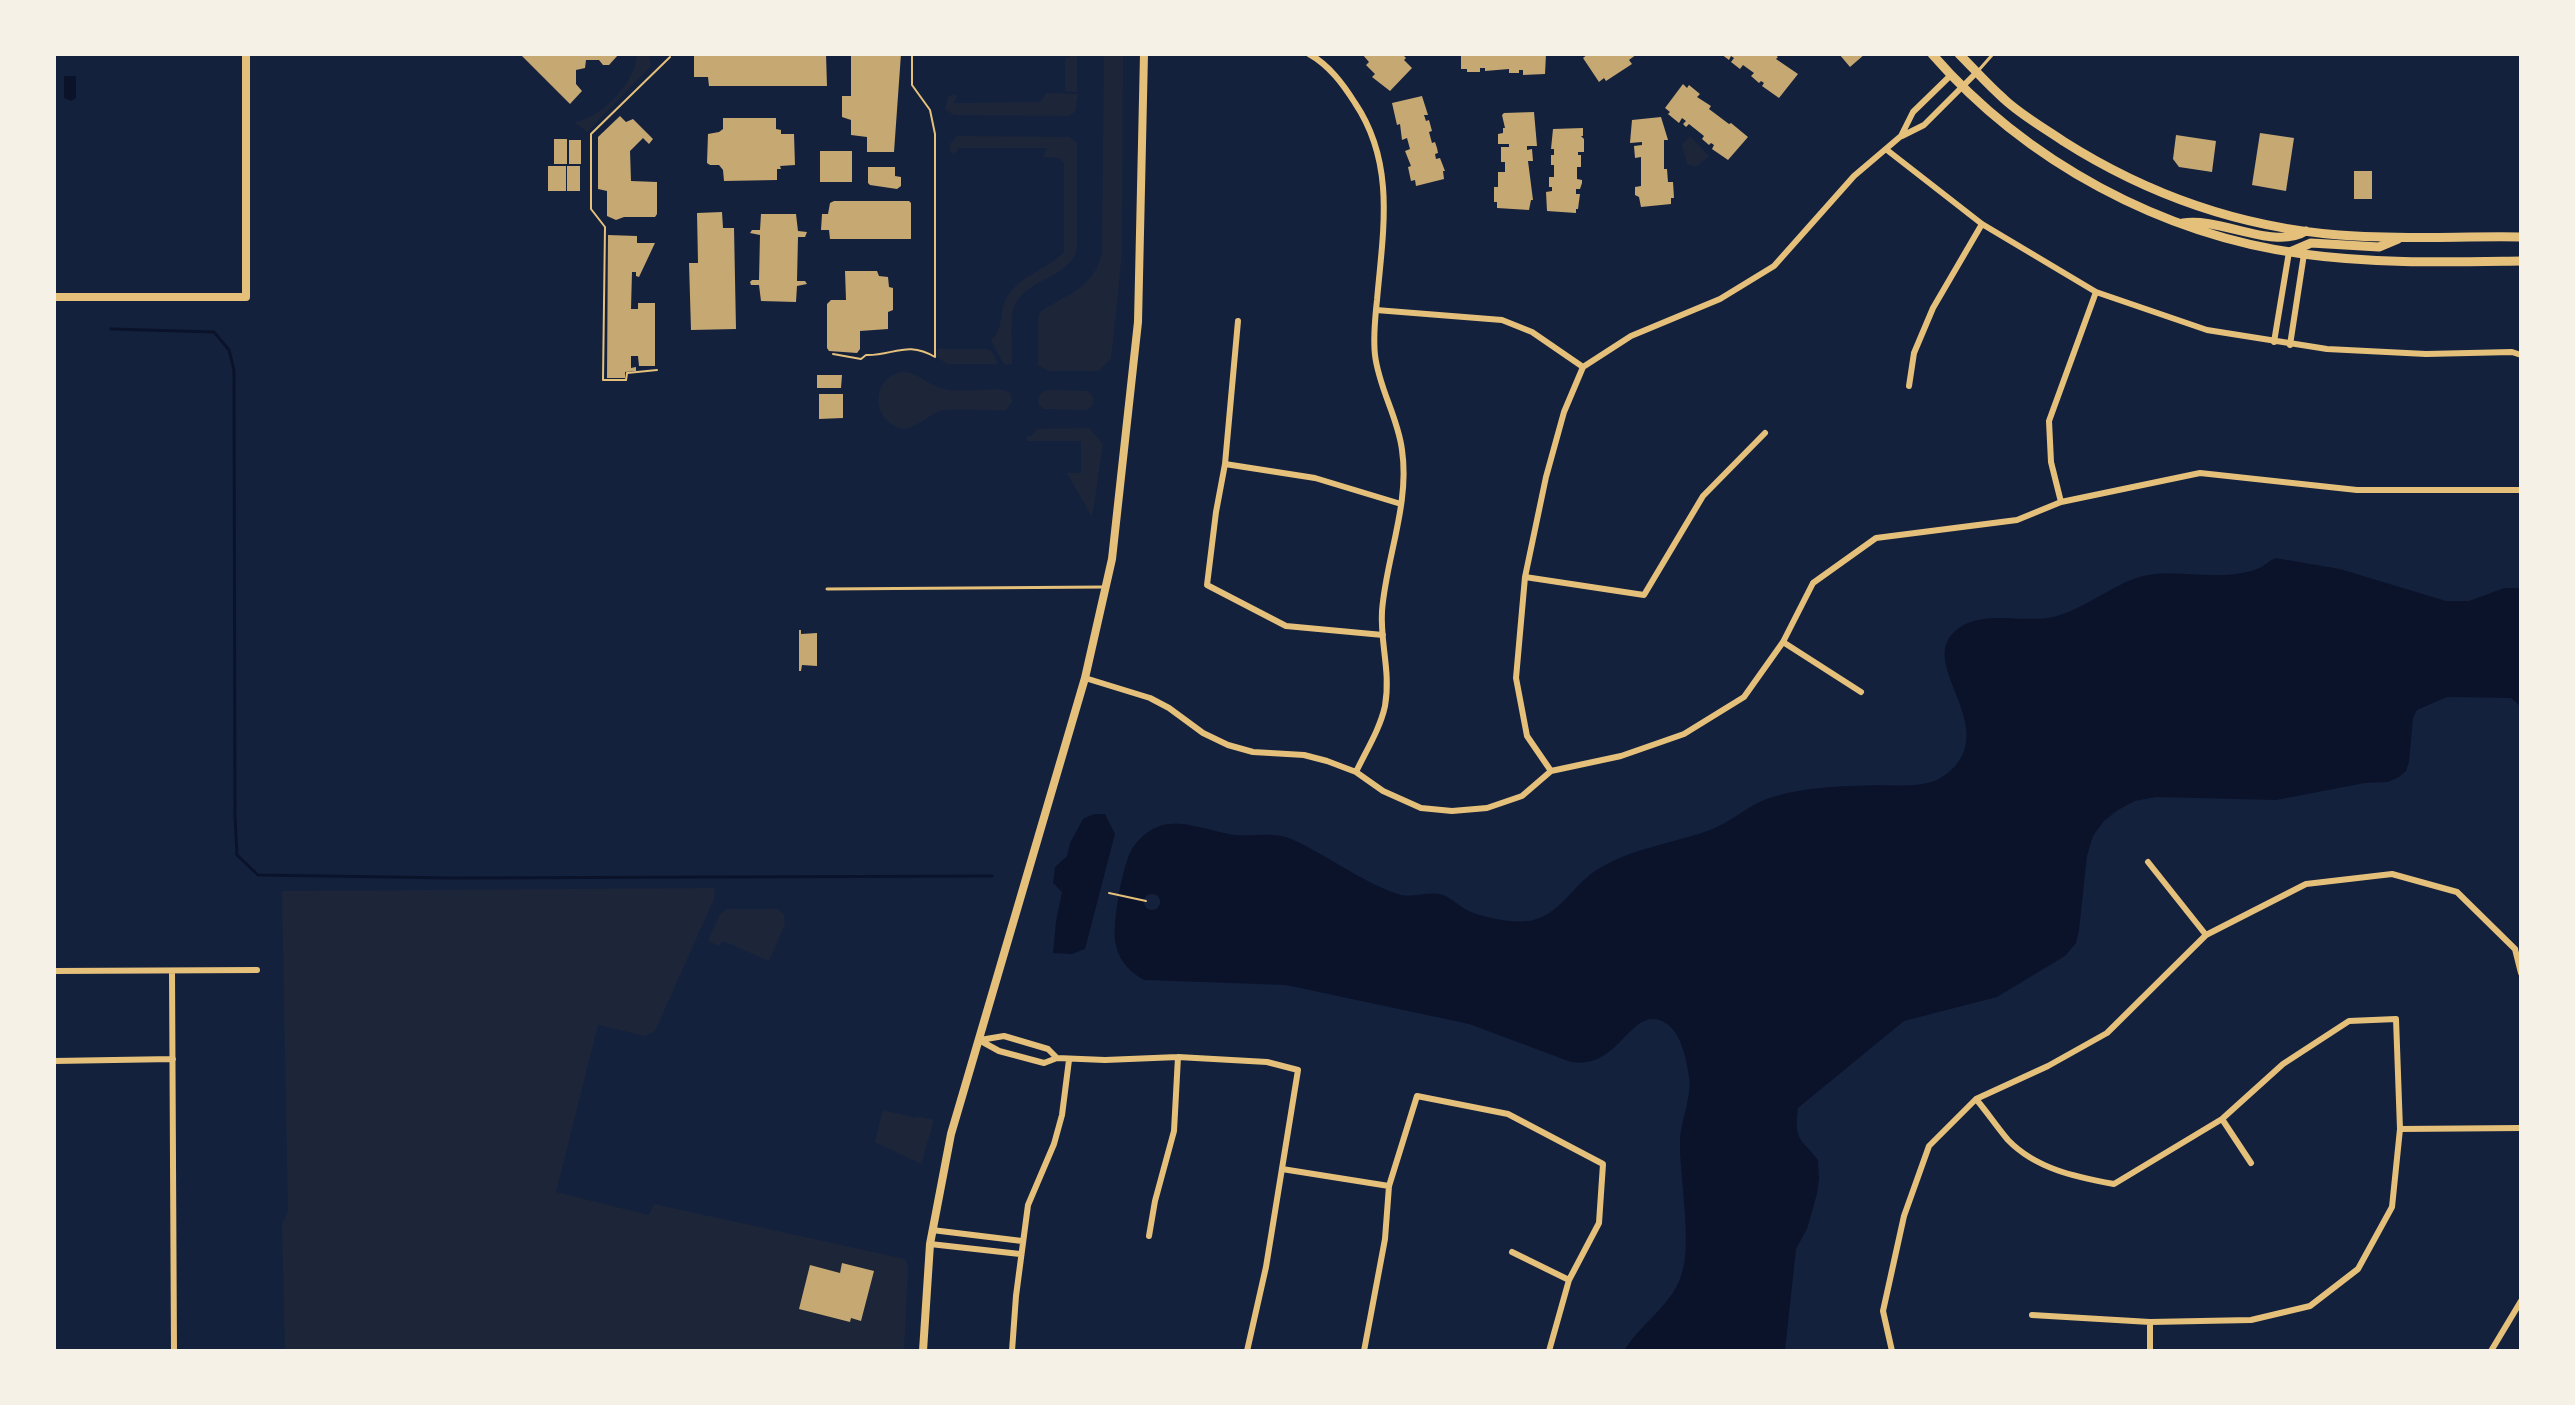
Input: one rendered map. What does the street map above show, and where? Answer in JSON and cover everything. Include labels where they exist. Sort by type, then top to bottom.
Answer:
[{"type":"main road","points":[[1932,54],[1962,87],[2027,142],[2069,170],[2142,209],[2181,224],[2224,238],[2304,254],[2392,261],[2521,261]]},
{"type":"main road","points":[[1959,54],[2006,101],[2041,126],[2092,160],[2178,201],[2223,215],[2306,231],[2400,238],[2521,237]]},
{"type":"main road","points":[[2181,224],[2199,221],[2282,239],[2296,238],[2306,231]]},
{"type":"main road","points":[[2289,252],[2311,243],[2379,247],[2400,238]]},
{"type":"street","points":[[54,297],[246,297],[246,54]]},
{"type":"street","points":[[923,1351],[930,1244],[951,1134],[1085,678],[1106,587],[1120,496],[1138,322],[1144,54]]},
{"type":"street","points":[[1309,54],[1341,81],[1375,139],[1383,174],[1384,209],[1375,353],[1380,386],[1395,421],[1405,473],[1382,612],[1387,663],[1384,708],[1377,730],[1356,772]]},
{"type":"street","points":[[1901,136],[1924,125],[1977,72]]},
{"type":"street","points":[[1551,771],[1527,736],[1516,678],[1525,577],[1546,477],[1561,423],[1583,367],[1631,336],[1720,299],[1773,266],[1854,176],[1901,136],[1913,112],[1951,75]]},
{"type":"street","points":[[1887,150],[1982,224],[2096,292],[2207,330],[2290,345],[2368,352],[2426,354],[2512,352],[2521,355]]},
{"type":"street","points":[[1909,386],[1914,353],[1933,308],[1982,224]]},
{"type":"street","points":[[2274,342],[2289,252]]},
{"type":"street","points":[[2290,345],[2304,254]]},
{"type":"street","points":[[2061,502],[2051,462],[2049,421],[2096,292]]},
{"type":"street","points":[[1376,310],[1502,320],[1532,332],[1583,367]]},
{"type":"street","points":[[1238,321],[1225,464],[1216,512],[1207,585],[1286,626],[1383,634]]},
{"type":"street","points":[[1525,577],[1644,595],[1703,496],[1765,433]]},
{"type":"street","points":[[1225,464],[1315,478],[1401,504]]},
{"type":"street","points":[[1085,678],[1150,698],[1169,708],[1203,733],[1228,745],[1253,752],[1304,755],[1327,760],[1356,772],[1383,791],[1421,808],[1452,811],[1487,808],[1522,796],[1551,771],[1621,756],[1684,734],[1743,697],[1783,642],[1813,583],[1875,538],[2017,520],[2061,502],[2200,473],[2357,490],[2521,490]]},
{"type":"street","points":[[1783,642],[1861,692]]},
{"type":"street","points":[[2148,862],[2206,935]]},
{"type":"street","points":[[1893,1351],[1883,1311],[1904,1216],[1929,1146],[1976,1099],[2048,1066],[2107,1033],[2206,935],[2306,884],[2392,874],[2457,892],[2518,948],[2521,973]]},
{"type":"street","points":[[54,971],[257,970]]},
{"type":"street","points":[[172,971],[174,1351]]},
{"type":"street","points":[[1976,1099],[2009,1141],[2043,1166],[2085,1179],[2114,1184],[2222,1119],[2283,1064],[2349,1021],[2396,1019],[2400,1129],[2392,1207],[2358,1269],[2310,1306],[2251,1320],[2150,1322],[2032,1315]]},
{"type":"street","points":[[978,1040],[1004,1036],[1048,1049],[1057,1058]]},
{"type":"street","points":[[978,1040],[999,1051],[1044,1063],[1057,1058],[1069,1060],[1178,1057],[1267,1062],[1298,1070],[1266,1267],[1247,1351]]},
{"type":"street","points":[[1149,1236],[1155,1201],[1174,1131],[1178,1057]]},
{"type":"street","points":[[54,1061],[173,1059]]},
{"type":"street","points":[[1012,1351],[1020,1254],[1028,1205],[1054,1144],[1062,1115],[1069,1060]]},
{"type":"street","points":[[1364,1351],[1385,1239],[1389,1186],[1417,1096],[1508,1114],[1603,1164],[1599,1222],[1569,1280],[1549,1351]]},
{"type":"street","points":[[2222,1119],[2251,1163]]},
{"type":"street","points":[[2400,1129],[2521,1128]]},
{"type":"street","points":[[1282,1169],[1389,1186]]},
{"type":"street","points":[[932,1230],[1022,1241]]},
{"type":"street","points":[[930,1244],[1020,1254]]},
{"type":"street","points":[[1512,1252],[1569,1280]]},
{"type":"street","points":[[2491,1351],[2521,1301]]},
{"type":"street","points":[[2150,1322],[2150,1351]]},
{"type":"lane","points":[[1977,72],[1993,54]]},
{"type":"lane","points":[[827,589],[1106,587]]},
{"type":"path","points":[[833,354],[861,359],[866,355],[878,356],[894,349],[911,348],[927,352],[935,357],[934,134],[930,110],[912,85],[912,54]]},
{"type":"path","points":[[657,370],[627,373],[626,380],[603,380],[605,227],[591,210],[591,134],[670,57]]},
{"type":"path","points":[[1109,893],[1146,901]]},
{"type":"shaded area","points":[[637,54],[649,54],[651,66],[587,132],[574,122],[595,114],[616,97],[631,76]]},
{"type":"shaded area","points":[[1077,54],[1077,92],[1065,91],[1065,59]]},
{"type":"shaded area","points":[[1104,54],[1123,54],[1122,254],[1111,359],[1098,371],[1048,371],[1038,365],[1038,318],[1041,311],[1086,282],[1093,274],[1102,253]]},
{"type":"shaded area","points":[[64,76],[76,76],[76,98],[71,101],[64,98]]},
{"type":"shaded area","points":[[1046,93],[1078,94],[1075,112],[1069,116],[954,115],[945,109],[948,97],[954,94],[957,95],[954,103],[1040,102]]},
{"type":"shaded area","points":[[957,136],[1069,137],[1077,143],[1077,248],[1073,258],[1066,266],[1028,289],[1014,307],[1011,327],[1012,364],[1003,363],[991,340],[998,330],[1004,303],[1012,289],[1064,252],[1064,163],[1058,158],[1043,157],[1047,148],[959,148],[954,155],[950,152],[950,144]]},
{"type":"shaded area","points":[[1690,136],[1709,156],[1696,167],[1687,164],[1682,145]]},
{"type":"shaded area","points":[[937,349],[987,349],[992,352],[998,364],[947,364],[936,356]]},
{"type":"shaded area","points":[[900,372],[911,373],[947,390],[1003,390],[1010,393],[1012,402],[1006,410],[945,410],[937,412],[916,425],[901,428],[893,425],[884,417],[878,400],[885,381]]},
{"type":"shaded area","points":[[1048,390],[1088,391],[1093,397],[1093,404],[1088,410],[1044,409],[1039,405],[1038,399],[1041,393]]},
{"type":"shaded area","points":[[1089,428],[1103,444],[1092,517],[1067,473],[1081,473],[1081,441],[1027,441],[1027,436],[1031,436],[1037,429]]},
{"type":"shaded area","points":[[2276,558],[2340,569],[2446,601],[2469,601],[2504,588],[2521,588],[2521,707],[2511,698],[2447,697],[2417,710],[2413,718],[2406,771],[2388,782],[2365,783],[2276,800],[2156,797],[2135,801],[2104,821],[2093,836],[2087,856],[2076,943],[2065,956],[1997,997],[1904,1021],[1798,1108],[1798,1133],[1818,1160],[1819,1179],[1807,1229],[1796,1249],[1785,1351],[1624,1351],[1670,1297],[1681,1276],[1684,1262],[1686,1229],[1680,1140],[1690,1084],[1681,1044],[1673,1029],[1666,1024],[1659,1020],[1649,1020],[1639,1024],[1612,1050],[1600,1058],[1587,1062],[1571,1062],[1469,1024],[1286,985],[1144,980],[1126,966],[1118,952],[1115,937],[1116,912],[1128,857],[1135,844],[1143,836],[1162,825],[1183,824],[1236,835],[1282,836],[1303,844],[1370,882],[1398,894],[1409,896],[1438,894],[1483,916],[1507,921],[1529,921],[1549,913],[1587,877],[1608,863],[1710,830],[1764,800],[1791,792],[1820,788],[1918,785],[1934,781],[1944,775],[1956,765],[1965,747],[1966,728],[1945,654],[1948,639],[1962,626],[1983,619],[2053,617],[2143,576],[2162,573],[2238,574],[2257,569]]},
{"type":"shaded area","points":[[1094,814],[1105,814],[1115,834],[1085,949],[1072,954],[1053,953],[1062,892],[1053,883],[1055,867],[1067,856],[1070,843],[1083,819]]},
{"type":"shaded area","points":[[715,888],[714,899],[655,1031],[645,1036],[598,1025],[556,1192],[649,1215],[654,1204],[905,1259],[908,1266],[904,1351],[285,1351],[282,1224],[288,1211],[282,891]]},
{"type":"shaded area","points":[[727,909],[777,909],[784,914],[785,924],[769,961],[723,941],[719,946],[708,941],[720,914]]},
{"type":"shaded area","points":[[883,1110],[934,1120],[921,1164],[875,1142]]},
{"type":"pier","points":[[1152,894],[1158,896],[1160,902],[1158,908],[1152,910],[1146,908],[1144,902],[1146,896]]},
{"type":"building","points":[[520,54],[619,54],[609,65],[603,65],[599,60],[586,60],[585,68],[576,70],[576,84],[582,91],[570,104]]},
{"type":"building","points":[[694,54],[826,54],[827,86],[709,86],[708,77],[694,77]]},
{"type":"building","points":[[851,54],[901,54],[894,152],[867,152],[867,137],[851,135],[851,120],[842,117],[842,96],[851,96]]},
{"type":"building","points":[[1362,54],[1402,54],[1406,58],[1404,60],[1412,68],[1390,91],[1372,77],[1375,74],[1366,65],[1369,62]]},
{"type":"building","points":[[1461,54],[1546,54],[1545,74],[1523,75],[1523,70],[1519,70],[1519,73],[1509,73],[1509,69],[1485,71],[1485,68],[1480,68],[1480,72],[1467,72],[1467,69],[1461,69]]},
{"type":"building","points":[[1588,54],[1637,54],[1629,60],[1632,64],[1606,81],[1604,78],[1599,82],[1583,58]]},
{"type":"building","points":[[1721,54],[1774,54],[1778,57],[1776,59],[1798,74],[1779,98],[1762,86],[1764,83],[1761,81],[1759,83],[1751,76],[1754,73],[1743,65],[1740,69],[1731,62],[1734,58],[1731,56],[1729,60]]},
{"type":"building","points":[[1839,54],[1865,54],[1850,67]]},
{"type":"building","points":[[1683,84],[1687,88],[1689,85],[1700,94],[1697,97],[1711,106],[1709,109],[1748,137],[1728,160],[1712,149],[1714,145],[1711,143],[1709,145],[1702,139],[1704,136],[1689,124],[1686,127],[1683,124],[1686,121],[1682,118],[1679,123],[1668,114],[1670,112],[1665,108]]},
{"type":"building","points":[[1422,96],[1428,115],[1424,115],[1426,121],[1429,120],[1432,131],[1429,132],[1432,143],[1435,142],[1437,148],[1436,159],[1440,158],[1445,171],[1443,171],[1444,179],[1416,186],[1415,180],[1411,181],[1408,167],[1411,166],[1405,151],[1410,149],[1407,138],[1402,140],[1400,124],[1397,125],[1392,103]]},
{"type":"building","points":[[1534,112],[1537,146],[1527,146],[1527,150],[1532,149],[1533,161],[1528,161],[1533,200],[1531,200],[1529,210],[1497,208],[1497,202],[1494,202],[1494,187],[1498,187],[1498,172],[1505,172],[1505,162],[1501,162],[1501,147],[1509,147],[1509,144],[1498,144],[1498,134],[1503,133],[1503,128],[1505,128],[1502,115],[1504,113]]},
{"type":"building","points":[[620,116],[626,122],[633,119],[653,139],[649,144],[643,138],[630,151],[631,181],[657,182],[657,214],[655,217],[624,217],[616,220],[607,216],[607,191],[598,189],[598,137]]},
{"type":"building","points":[[1661,117],[1668,140],[1664,140],[1664,169],[1667,169],[1668,182],[1673,182],[1674,198],[1671,198],[1671,204],[1641,207],[1639,197],[1635,195],[1635,187],[1641,186],[1641,157],[1635,158],[1634,146],[1642,145],[1642,142],[1630,143],[1632,120]]},
{"type":"building","points":[[723,118],[776,118],[776,129],[781,130],[781,134],[794,134],[795,165],[780,166],[781,169],[777,169],[777,180],[724,181],[723,170],[719,165],[707,163],[708,134],[723,129]]},
{"type":"building","points":[[1583,128],[1583,136],[1581,136],[1584,139],[1584,152],[1578,152],[1578,155],[1581,155],[1581,167],[1577,167],[1577,179],[1582,180],[1580,189],[1576,189],[1576,194],[1580,194],[1578,209],[1576,213],[1547,211],[1546,192],[1552,191],[1552,187],[1549,187],[1549,177],[1554,177],[1554,165],[1551,165],[1551,155],[1554,155],[1554,149],[1551,149],[1553,129]]},
{"type":"building","points":[[2260,133],[2294,138],[2286,191],[2252,185]]},
{"type":"building","points":[[2176,135],[2216,141],[2212,172],[2179,167],[2173,159]]},
{"type":"building","points":[[554,139],[567,139],[567,164],[554,164]]},
{"type":"building","points":[[569,140],[581,140],[581,164],[569,164]]},
{"type":"building","points":[[820,151],[852,151],[852,182],[820,182]]},
{"type":"building","points":[[548,166],[566,166],[566,191],[548,191]]},
{"type":"building","points":[[567,166],[580,166],[580,191],[567,191]]},
{"type":"building","points":[[868,167],[895,167],[895,176],[901,177],[901,186],[897,189],[870,185]]},
{"type":"building","points":[[2354,171],[2372,171],[2372,199],[2354,199]]},
{"type":"building","points":[[834,201],[909,201],[911,203],[911,239],[830,239],[829,230],[821,230],[822,214],[828,214],[830,203]]},
{"type":"building","points":[[722,212],[723,228],[734,228],[736,329],[691,330],[689,263],[698,263],[697,213]]},
{"type":"building","points":[[761,214],[796,214],[798,231],[807,232],[805,237],[798,237],[797,281],[805,281],[807,284],[797,286],[796,302],[761,301],[759,285],[751,285],[752,280],[759,280],[760,235],[750,233],[752,230],[760,230]]},
{"type":"building","points":[[608,235],[637,236],[637,243],[655,243],[639,277],[636,276],[636,272],[632,272],[631,309],[638,309],[638,303],[655,303],[655,366],[639,366],[638,356],[631,356],[631,368],[636,367],[636,371],[625,372],[625,378],[607,378]]},
{"type":"building","points":[[845,271],[877,271],[879,276],[888,277],[889,287],[893,288],[893,310],[888,312],[888,329],[860,331],[860,349],[857,353],[829,351],[827,348],[827,304],[831,300],[846,300]]},
{"type":"building","points":[[817,375],[842,375],[841,388],[817,388]]},
{"type":"building","points":[[819,394],[843,394],[843,418],[819,419]]},
{"type":"building","points":[[799,630],[801,634],[817,633],[817,666],[802,665],[801,671],[799,671]]},
{"type":"building","points":[[842,1263],[874,1271],[861,1321],[851,1318],[850,1322],[799,1309],[810,1265],[840,1273]]},
{"type":"waterway","points":[[111,329],[214,332],[229,350],[234,370],[237,855],[258,875],[453,878],[992,876]]}]
